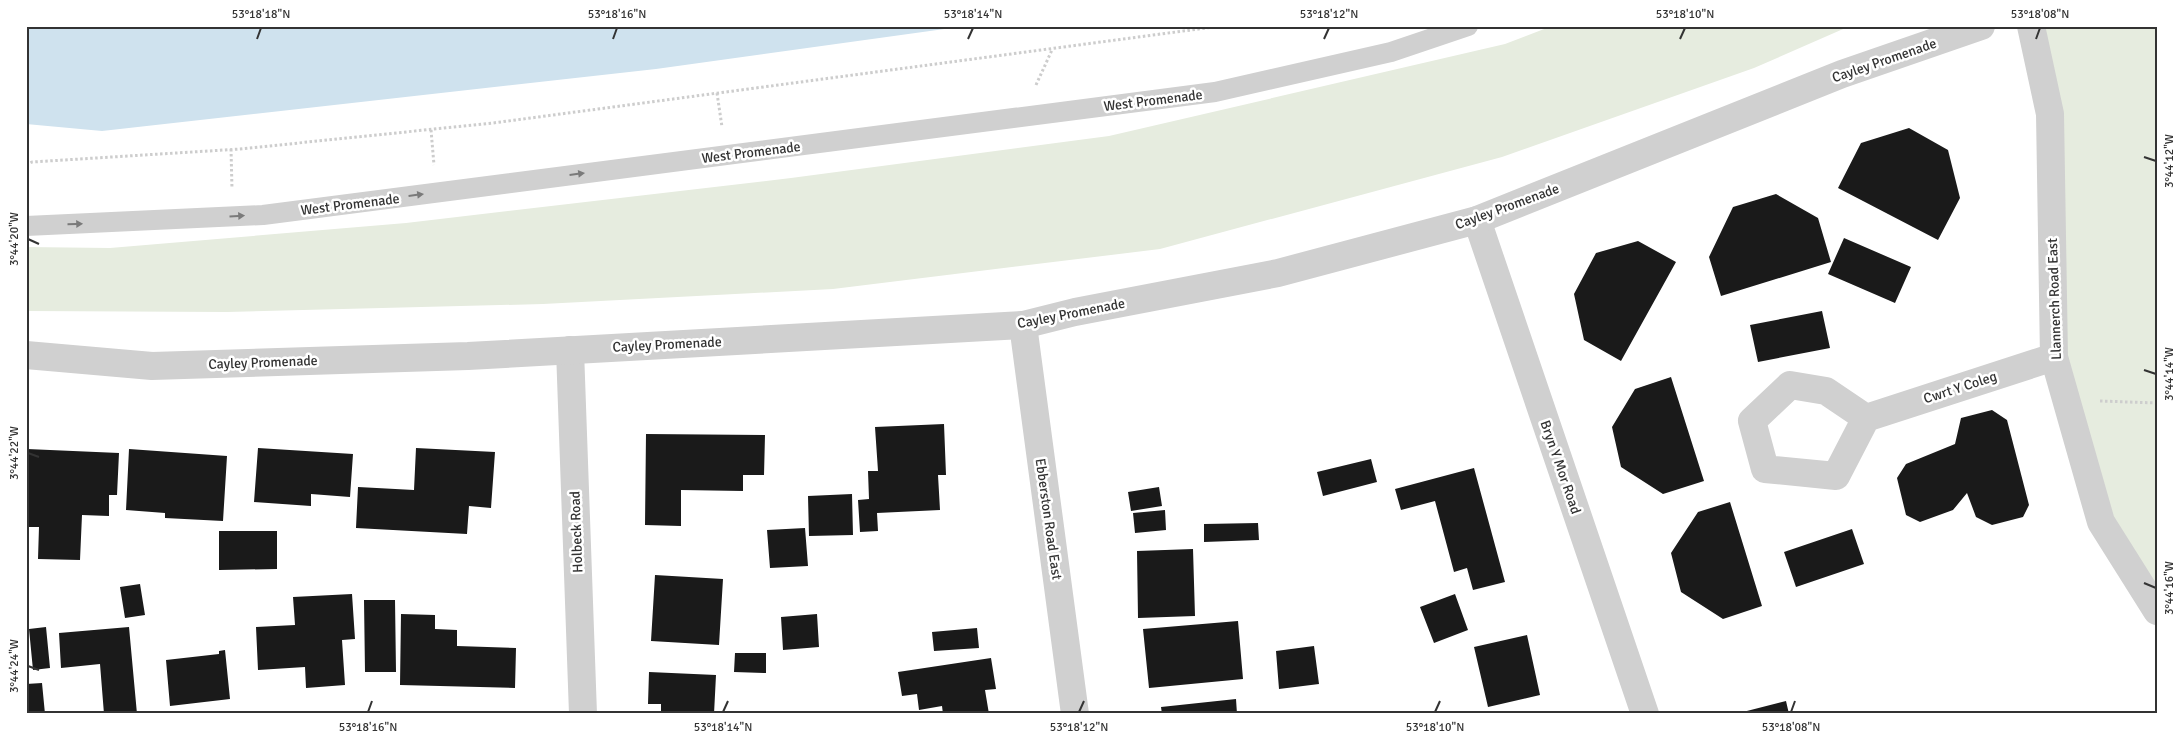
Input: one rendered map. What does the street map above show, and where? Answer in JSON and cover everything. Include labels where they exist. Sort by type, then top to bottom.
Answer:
[{"type":"street","name":"Cayley Promenade","points":[[26,355],[152,366],[468,356],[1024,324],[1075,312],[1278,273],[1477,220],[1842,74],[1981,26]]},
{"type":"street","name":"Llannerch Road East","points":[[2031,26],[2050,114],[2054,357],[2101,522],[2157,611]]},
{"type":"street","name":"Bryn Y Mor Road","points":[[1477,220],[1645,714]]},
{"type":"street","name":"Ebberston Road East","points":[[1024,324],[1075,714]]},
{"type":"street","name":"Holbeck Road","points":[[570,350],[583,714]]},
{"type":"street","name":"Cwrt Y Coleg","points":[[1866,418],[2054,357]]},
{"type":"lane","name":"West Promenade","points":[[26,226],[263,215],[1215,92],[1391,52],[1468,26]]},
{"type":"path","points":[[26,165],[32,162],[231,149],[493,123],[1221,26]]},
{"type":"path","points":[[231,149],[234,217]]},
{"type":"path","points":[[26,159],[32,162]]},
{"type":"path","points":[[2067,400],[2157,403]]},
{"type":"shaded area","points":[[1552,26],[1850,26],[1754,68],[1502,157],[1160,249],[833,289],[543,304],[227,312],[26,311],[26,247],[110,248],[406,223],[791,178],[1109,136],[1505,44]]},
{"type":"shaded area","points":[[2031,26],[2157,26],[2157,611],[2101,522],[2054,357]]},
{"type":"water","points":[[26,26],[966,26],[656,69],[102,131],[26,124]]},
{"type":"building","points":[[1909,128],[1948,150],[1960,198],[1938,240],[1838,188],[1861,143]]},
{"type":"building","points":[[1776,194],[1818,218],[1831,262],[1721,296],[1709,257],[1733,207]]},
{"type":"building","points":[[1844,238],[1911,267],[1895,303],[1828,274]]},
{"type":"building","points":[[1638,241],[1676,262],[1621,361],[1584,340],[1574,294],[1596,253]]},
{"type":"building","points":[[1822,311],[1830,348],[1758,362],[1750,325]]},
{"type":"building","points":[[1671,377],[1704,481],[1663,494],[1621,467],[1612,427],[1635,389]]},
{"type":"building","points":[[1992,410],[2007,420],[2029,505],[2023,517],[1992,525],[1976,517],[1967,493],[1953,510],[1920,522],[1906,515],[1897,478],[1906,464],[1955,444],[1961,418]]},
{"type":"building","points":[[944,424],[946,475],[938,475],[940,510],[877,513],[878,531],[860,532],[858,500],[869,499],[868,471],[878,471],[875,427]]},
{"type":"building","points":[[646,434],[765,435],[764,475],[743,475],[743,491],[681,490],[681,526],[645,525]]},
{"type":"building","points":[[258,448],[353,454],[350,497],[311,494],[311,506],[254,502]]},
{"type":"building","points":[[416,448],[495,452],[491,508],[469,506],[467,534],[356,528],[358,487],[414,490]]},
{"type":"building","points":[[27,449],[119,453],[117,495],[109,495],[109,516],[82,515],[80,560],[38,559],[39,527],[26,527]]},
{"type":"building","points":[[129,449],[227,456],[223,521],[165,518],[165,513],[126,510]]},
{"type":"building","points":[[1371,459],[1377,482],[1323,496],[1317,472]]},
{"type":"building","points":[[1474,468],[1505,582],[1473,590],[1467,568],[1454,572],[1435,501],[1401,510],[1395,489]]},
{"type":"building","points":[[1159,487],[1162,506],[1131,511],[1128,492]]},
{"type":"building","points":[[852,494],[853,535],[809,536],[808,496]]},
{"type":"building","points":[[1730,502],[1762,606],[1723,619],[1681,592],[1671,553],[1698,512]]},
{"type":"building","points":[[1165,510],[1166,530],[1135,533],[1133,513]]},
{"type":"building","points":[[1258,523],[1259,540],[1204,542],[1204,524]]},
{"type":"building","points":[[805,528],[808,566],[770,568],[767,530]]},
{"type":"building","points":[[1852,529],[1864,564],[1796,587],[1784,552]]},
{"type":"building","points":[[219,531],[277,531],[277,569],[219,570]]},
{"type":"building","points":[[1193,549],[1195,616],[1138,618],[1137,551]]},
{"type":"building","points":[[655,575],[723,579],[719,645],[651,641]]},
{"type":"building","points":[[140,584],[145,615],[125,618],[120,587]]},
{"type":"building","points":[[352,594],[355,639],[342,640],[345,685],[306,688],[305,667],[258,670],[256,627],[295,625],[293,597]]},
{"type":"building","points":[[1455,594],[1468,630],[1434,643],[1420,607]]},
{"type":"building","points":[[364,600],[395,600],[396,672],[365,672]]},
{"type":"building","points":[[401,614],[435,615],[435,629],[457,630],[457,646],[516,648],[515,688],[400,685]]},
{"type":"building","points":[[817,614],[819,647],[783,650],[781,617]]},
{"type":"building","points":[[1238,621],[1243,679],[1149,688],[1143,629]]},
{"type":"building","points":[[46,627],[50,668],[33,670],[29,629]]},
{"type":"building","points":[[129,627],[137,714],[104,714],[100,664],[61,668],[59,633]]},
{"type":"building","points":[[977,628],[979,648],[934,651],[932,632]]},
{"type":"building","points":[[1527,635],[1540,695],[1488,707],[1474,647]]},
{"type":"building","points":[[1314,646],[1319,684],[1279,689],[1276,651]]},
{"type":"building","points":[[225,650],[230,699],[170,706],[166,660],[219,654],[219,651]]},
{"type":"building","points":[[735,653],[766,653],[766,673],[734,672]]},
{"type":"building","points":[[991,658],[996,689],[985,690],[989,714],[943,714],[942,706],[919,710],[917,694],[902,696],[898,672]]},
{"type":"building","points":[[649,672],[716,675],[714,714],[661,714],[661,704],[648,704]]},
{"type":"building","points":[[42,683],[45,714],[26,714],[26,684]]},
{"type":"building","points":[[1236,699],[1237,714],[1162,714],[1161,707]]},
{"type":"building","points":[[1786,701],[1789,714],[1739,714],[1739,713]]}]
